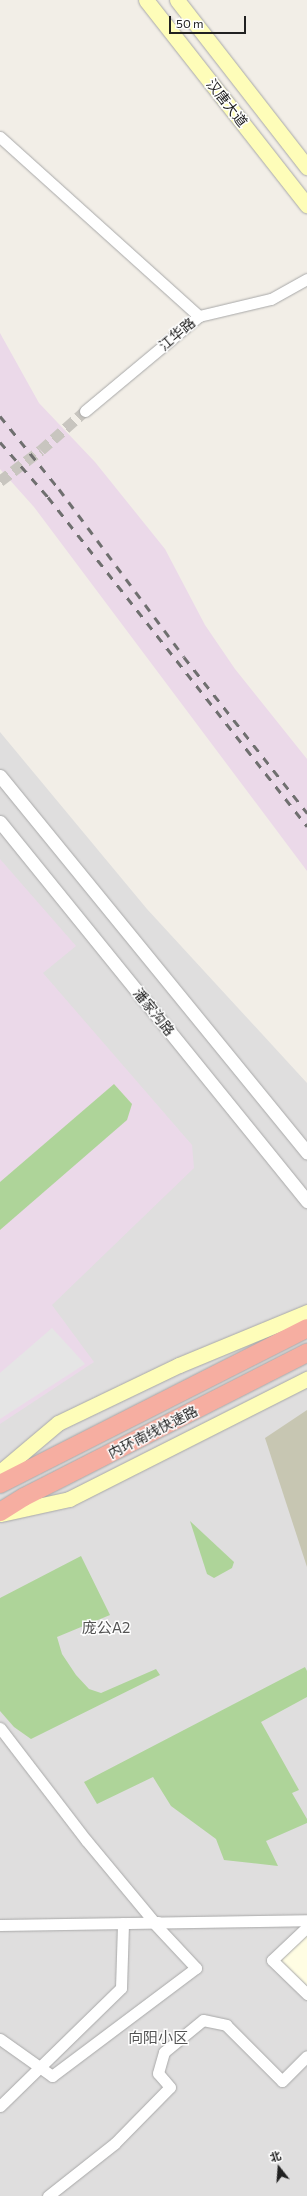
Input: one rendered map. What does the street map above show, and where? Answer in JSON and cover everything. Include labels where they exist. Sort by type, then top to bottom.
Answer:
[{"type":"highway","name":"内环南线快速路","points":[[0,1484],[307,1328]]},
{"type":"highway","name":"内环南线快速路","points":[[0,1513],[24,1497],[305,1358]]},
{"type":"main road","name":"汉唐大道","points":[[146,0],[307,204]]},
{"type":"main road","name":"汉唐大道","points":[[177,0],[307,167]]},
{"type":"main road","points":[[289,182],[307,167]]},
{"type":"main road","points":[[0,1472],[58,1423],[179,1365],[307,1312]]},
{"type":"main road","points":[[0,1513],[69,1500],[307,1378]]},
{"type":"street","points":[[0,137],[199,316]]},
{"type":"street","name":"江华路","points":[[84,411],[199,316],[271,299],[307,279]]},
{"type":"street","points":[[0,776],[307,1153]]},
{"type":"street","name":"潘家沟路","points":[[0,822],[307,1201]]},
{"type":"street","points":[[0,1728],[86,1840],[154,1922],[307,1920]]},
{"type":"street","points":[[0,2039],[52,2076],[196,1968],[153,1922]]},
{"type":"street","points":[[0,1925],[167,1922]]},
{"type":"street","points":[[0,2106],[121,1988],[123,1923]]},
{"type":"street","points":[[307,1927],[272,1960],[307,1994]]},
{"type":"street","points":[[48,2196],[116,2143],[170,2087],[158,2073],[164,2052],[203,2020],[226,2025],[282,2081],[307,2056]]},
{"type":"shaded area","points":[[0,333],[39,403],[95,462],[165,549],[205,625],[235,669],[307,759],[307,871],[34,507],[0,469]]},
{"type":"shaded area","points":[[0,732],[147,909],[307,1083],[307,2196],[0,2196]]},
{"type":"shaded area","points":[[0,859],[76,946],[43,973],[192,1145],[194,1168],[52,1305],[94,1362],[0,1424]]},
{"type":"shaded area","points":[[52,1328],[85,1364],[0,1419],[0,1373]]},
{"type":"shaded area","points":[[307,1410],[307,1567],[265,1438]]},
{"type":"shaded area","points":[[307,1933],[307,1986],[279,1960]]},
{"type":"green space","points":[[114,1084],[132,1104],[127,1120],[0,1230],[0,1182]]},
{"type":"green space","points":[[190,1521],[234,1562],[232,1568],[214,1578],[207,1574]]},
{"type":"green space","points":[[81,1556],[110,1615],[57,1637],[62,1654],[76,1675],[89,1689],[101,1693],[156,1669],[160,1675],[31,1739],[14,1727],[0,1711],[0,1598]]},
{"type":"green space","points":[[305,1667],[307,1671],[307,1697],[261,1722],[299,1790],[292,1793],[307,1819],[307,1823],[266,1841],[278,1866],[224,1860],[216,1839],[171,1806],[153,1777],[97,1804],[84,1782]]},
{"type":"tunnel","points":[[0,481],[41,450],[85,411]]},
{"type":"railway","points":[[0,416],[59,489],[184,657],[307,813]]},
{"type":"railway","points":[[0,442],[48,497],[307,826]]},
{"type":"district","name":"庞公A2","points":[[106,1628]]},
{"type":"district","name":"向阳小区","points":[[158,2038]]}]
